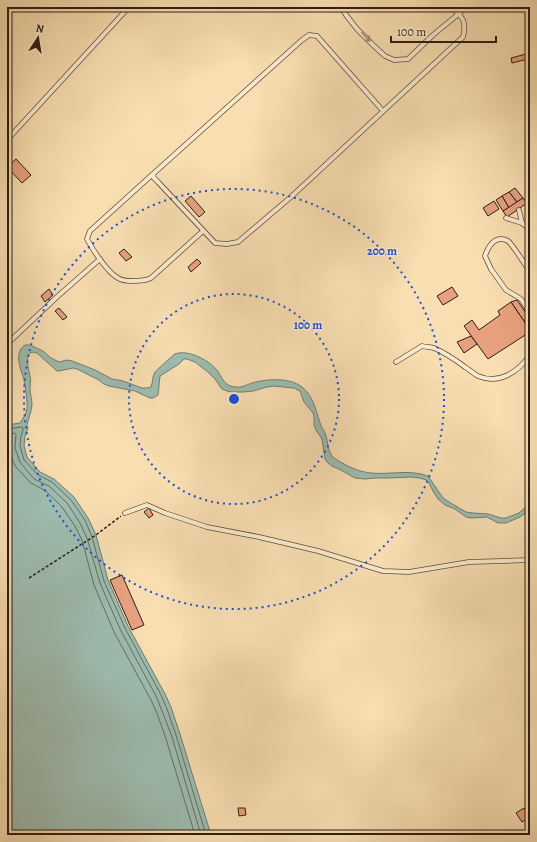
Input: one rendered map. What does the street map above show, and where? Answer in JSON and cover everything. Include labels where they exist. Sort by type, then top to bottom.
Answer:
[{"type":"lane","points":[[7,140],[129,7]]},
{"type":"lane","points":[[341,7],[357,29],[385,56],[394,60],[408,59],[433,35],[467,7]]},
{"type":"lane","points":[[153,174],[154,178],[214,243],[226,244],[238,242],[292,196],[463,37],[465,29],[464,21],[460,14],[451,7]]},
{"type":"lane","points":[[203,231],[146,281],[123,280],[118,278],[100,259],[87,239],[90,231],[302,40],[309,36],[316,36],[383,111]]},
{"type":"lane","points":[[519,210],[522,223]]},
{"type":"lane","points":[[506,218],[522,223],[530,230]]},
{"type":"lane","points":[[530,272],[508,242],[500,239],[492,242],[485,256],[491,269],[506,290],[521,300],[530,313]]},
{"type":"lane","points":[[7,344],[100,259]]},
{"type":"lane","points":[[396,362],[422,346],[434,348],[478,376],[493,380],[514,372],[530,355]]},
{"type":"lane","points":[[125,513],[147,505],[165,513],[207,527],[259,537],[318,551],[383,571],[409,572],[469,562],[530,560]]},
{"type":"path","points":[[30,578],[96,536],[125,513]]},
{"type":"water","points":[[25,345],[30,345],[43,351],[51,358],[59,362],[67,360],[72,361],[95,370],[112,379],[123,381],[142,388],[151,387],[155,372],[175,354],[180,353],[192,354],[208,362],[216,369],[225,383],[231,386],[239,387],[271,380],[284,380],[291,382],[302,387],[310,396],[324,430],[331,455],[345,464],[367,472],[414,473],[428,476],[443,498],[466,512],[488,514],[506,518],[519,513],[530,501],[530,510],[520,517],[506,523],[498,523],[487,517],[466,517],[455,509],[445,505],[438,499],[429,483],[420,478],[355,478],[327,462],[325,459],[322,439],[314,425],[313,413],[304,402],[300,391],[294,388],[274,386],[253,391],[227,391],[222,389],[208,372],[195,362],[184,359],[160,376],[158,395],[150,398],[135,391],[109,386],[77,369],[73,368],[57,371],[37,353],[32,352],[28,356],[32,404],[24,446],[27,457],[40,472],[54,479],[74,497],[88,518],[96,535],[108,580],[128,626],[171,707],[211,835],[7,835],[7,425],[20,423],[27,409],[24,380],[19,361],[19,352]]},
{"type":"building","points":[[526,54],[528,59],[512,63],[511,58]]},
{"type":"building","points":[[16,159],[31,175],[22,183],[7,167]]},
{"type":"building","points":[[515,188],[523,198],[517,202],[509,192]]},
{"type":"building","points":[[509,192],[517,202],[509,208],[502,196]]},
{"type":"building","points":[[191,196],[205,212],[199,217],[185,201]]},
{"type":"building","points":[[502,196],[509,208],[503,211],[496,200]]},
{"type":"building","points":[[523,198],[527,203],[507,217],[503,211]]},
{"type":"building","points":[[494,201],[499,209],[488,216],[483,208]]},
{"type":"building","points":[[124,249],[132,257],[126,261],[119,253]]},
{"type":"building","points":[[197,259],[201,263],[191,272],[188,267]]},
{"type":"building","points":[[452,287],[458,296],[443,305],[437,296]]},
{"type":"building","points":[[49,289],[53,295],[45,302],[41,296]]},
{"type":"building","points":[[517,300],[530,319],[530,330],[511,302]]},
{"type":"building","points":[[511,302],[530,332],[488,359],[464,326],[472,320],[479,330],[500,315],[498,311]]},
{"type":"building","points":[[59,308],[67,317],[63,320],[55,311]]},
{"type":"building","points":[[471,336],[477,344],[464,353],[457,342]]},
{"type":"building","points":[[149,508],[153,515],[149,518],[144,512]]},
{"type":"building","points":[[122,575],[144,625],[132,630],[110,580]]},
{"type":"building","points":[[238,808],[245,808],[246,815],[239,816]]},
{"type":"building","points":[[524,808],[530,817],[522,822],[516,813]]}]
